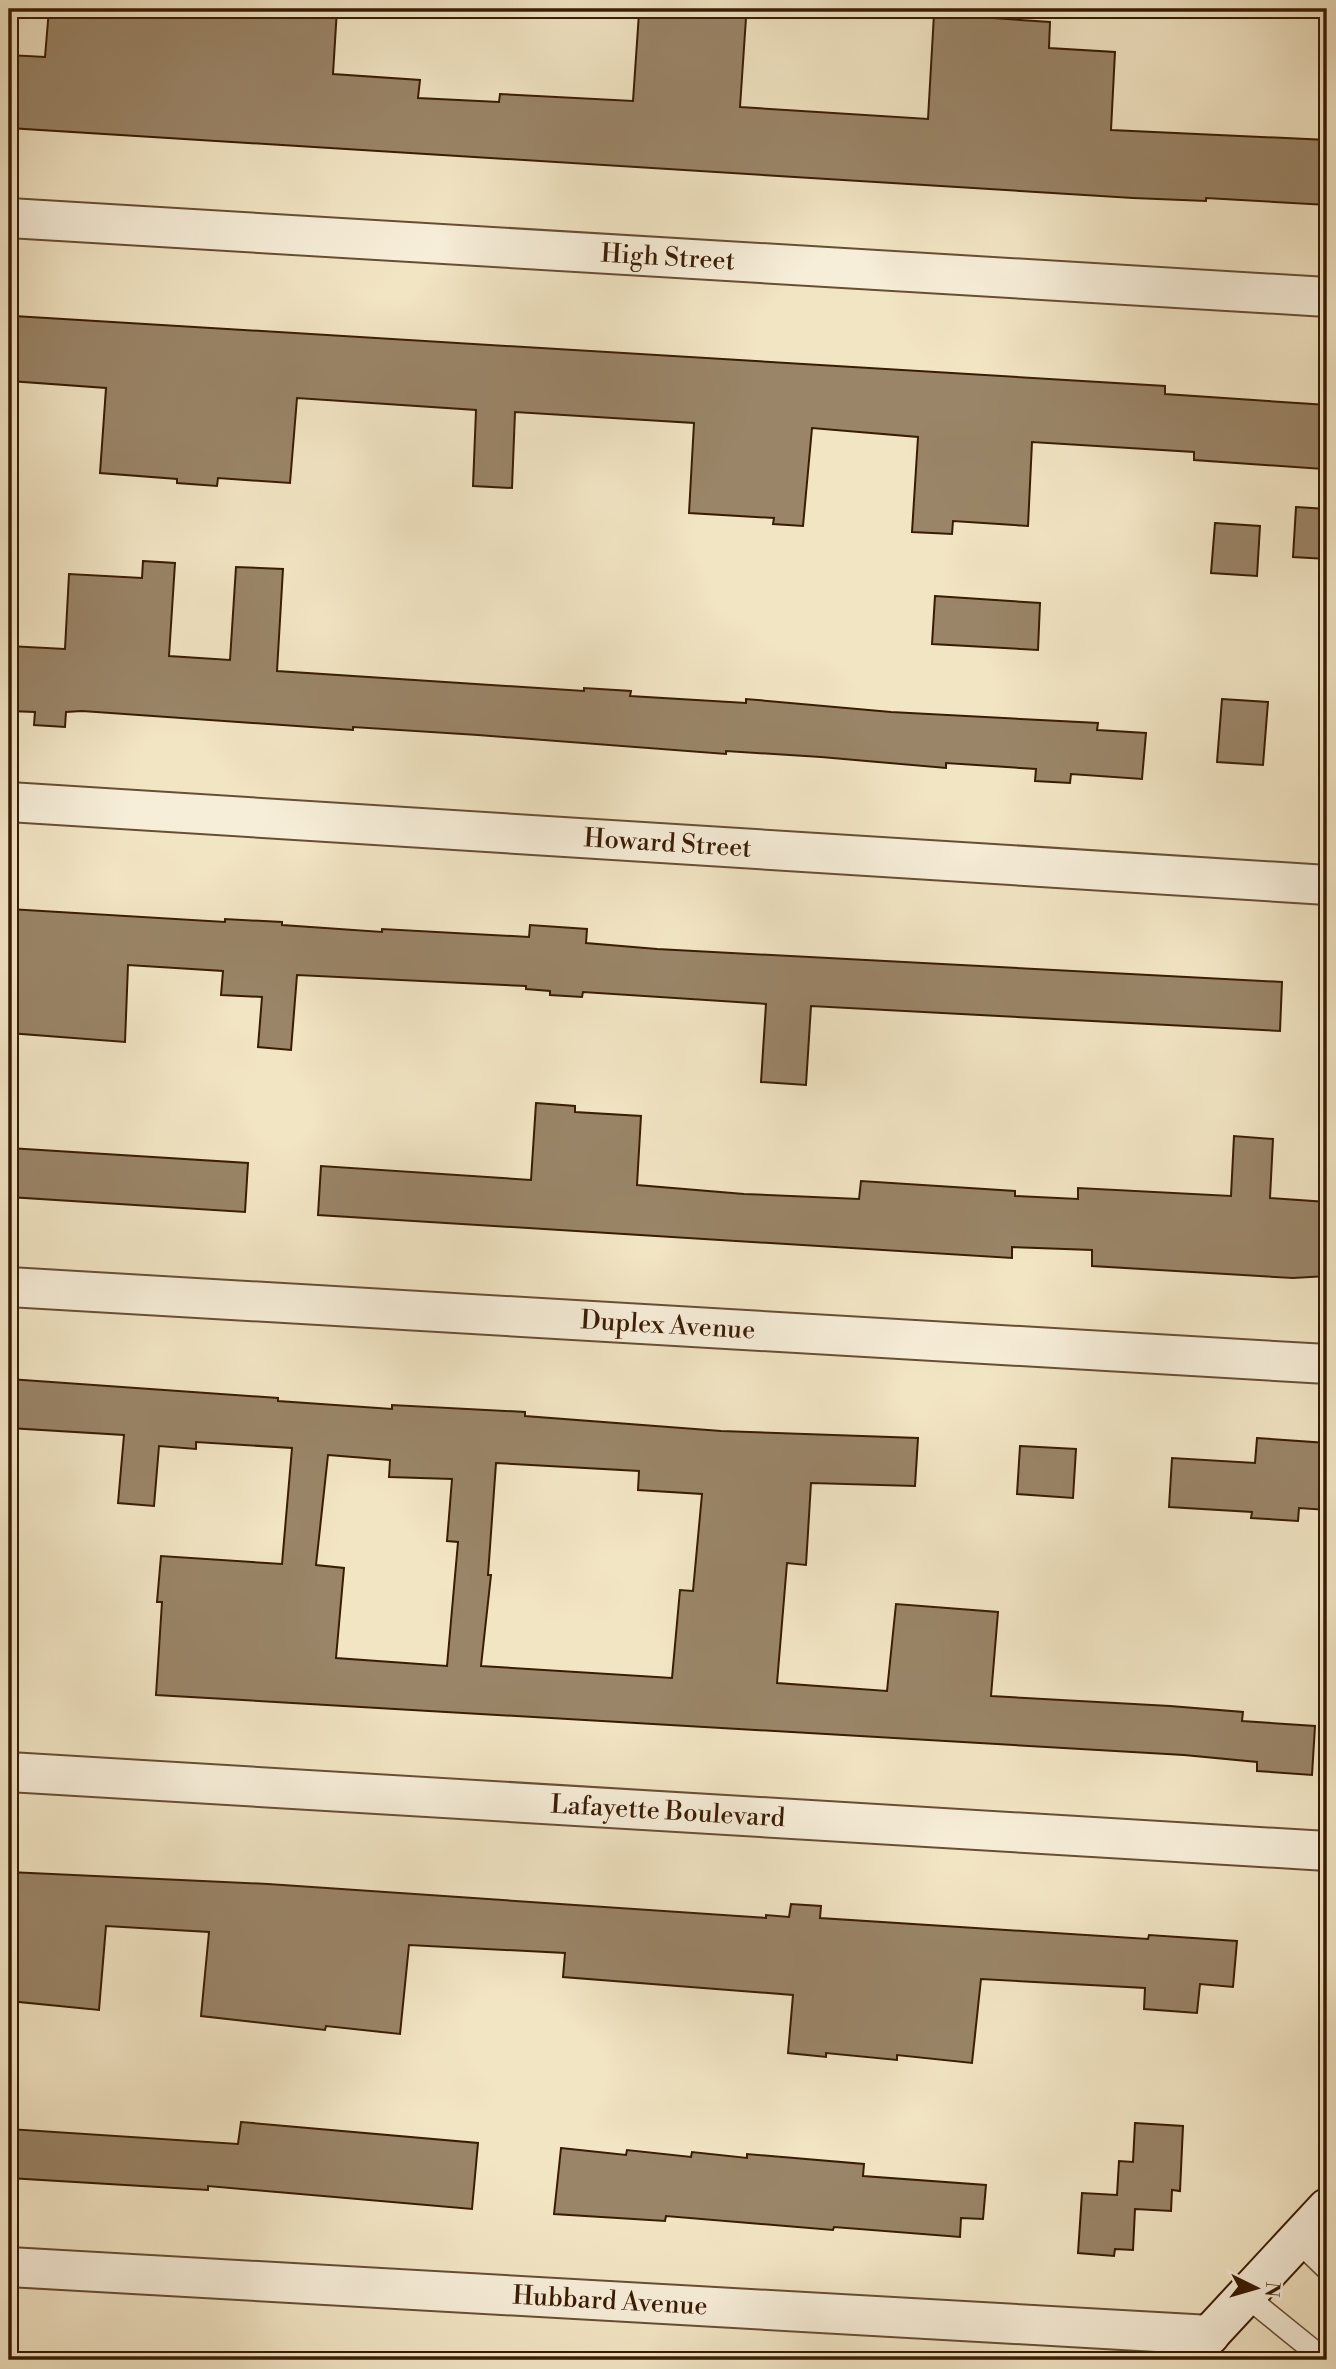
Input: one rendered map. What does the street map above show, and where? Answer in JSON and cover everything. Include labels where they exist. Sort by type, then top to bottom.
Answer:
[{"type":"street","name":"High Street","points":[[9,218],[1327,297]]},
{"type":"street","name":"Howard Street","points":[[9,802],[1327,885]]},
{"type":"street","name":"Duplex Avenue","points":[[9,1287],[1327,1364]]},
{"type":"street","name":"Lafayette Boulevard","points":[[9,1772],[1327,1852]]},
{"type":"street","points":[[1198,2348],[1327,2208]]},
{"type":"street","name":"Hubbard Avenue","points":[[9,2267],[1198,2348]]},
{"type":"lane","points":[[1297,2240],[1327,2269]]},
{"type":"lane","points":[[1246,2296],[1325,2360]]},
{"type":"building","points":[[49,9],[337,9],[333,74],[420,80],[418,98],[499,102],[500,94],[633,101],[639,13],[746,18],[740,107],[928,119],[934,14],[1050,22],[1049,48],[1115,52],[1111,130],[1327,140],[1327,205],[1206,198],[1206,201],[1133,198],[9,128],[9,55],[45,57]]},
{"type":"building","points":[[14,316],[1165,386],[1165,394],[1327,405],[1323,469],[1194,460],[1194,452],[1032,442],[1028,526],[953,521],[952,534],[912,532],[918,437],[812,428],[803,526],[773,524],[774,518],[689,513],[694,423],[515,412],[512,488],[473,486],[476,410],[297,398],[290,483],[218,478],[217,486],[177,483],[177,479],[100,473],[106,388],[10,381]]},
{"type":"building","points":[[1296,507],[1327,509],[1327,559],[1293,557]]},
{"type":"building","points":[[1215,523],[1260,526],[1257,576],[1211,573]]},
{"type":"building","points":[[143,561],[175,563],[169,656],[230,660],[236,567],[283,569],[277,671],[584,691],[584,688],[631,691],[630,696],[746,703],[746,699],[891,712],[1098,723],[1097,730],[1146,733],[1142,779],[1071,774],[1070,783],[1035,781],[1036,769],[946,763],[946,768],[821,757],[726,751],[726,754],[478,735],[353,727],[353,730],[82,711],[66,712],[65,727],[34,725],[35,712],[9,711],[9,646],[65,649],[69,574],[142,578]]},
{"type":"building","points":[[935,596],[1040,603],[1038,650],[932,644]]},
{"type":"building","points":[[1222,699],[1268,702],[1263,765],[1217,762]]},
{"type":"building","points":[[9,909],[225,922],[225,919],[282,922],[282,925],[382,932],[382,929],[529,937],[530,925],[587,929],[586,943],[657,949],[1282,982],[1280,1031],[811,1006],[806,1085],[761,1082],[766,1004],[583,992],[582,997],[550,995],[550,991],[526,989],[526,986],[297,975],[291,1050],[258,1047],[262,997],[221,995],[223,971],[128,965],[125,1042],[9,1033]]},
{"type":"building","points":[[536,1103],[575,1106],[575,1112],[641,1116],[637,1185],[744,1194],[859,1199],[861,1181],[1015,1191],[1015,1196],[1078,1199],[1078,1188],[1231,1196],[1234,1136],[1273,1139],[1270,1198],[1327,1202],[1327,1276],[1293,1278],[1092,1266],[1092,1250],[1012,1247],[1012,1258],[318,1215],[321,1166],[531,1180]]},
{"type":"building","points":[[9,1148],[248,1163],[245,1212],[9,1197]]},
{"type":"building","points":[[9,1379],[392,1409],[392,1405],[525,1412],[525,1416],[721,1431],[918,1438],[915,1486],[811,1483],[806,1565],[787,1563],[777,1683],[887,1691],[896,1604],[998,1612],[991,1696],[1243,1712],[1242,1721],[1315,1726],[1312,1775],[1257,1771],[1257,1762],[1184,1755],[156,1695],[162,1602],[157,1602],[161,1556],[282,1564],[292,1448],[196,1442],[196,1449],[159,1446],[154,1506],[118,1503],[124,1435],[9,1428]],"holes":[[[328,1455],[390,1460],[389,1477],[452,1479],[447,1541],[458,1542],[447,1666],[336,1658],[344,1568],[316,1565]],[[496,1463],[639,1471],[638,1490],[702,1494],[693,1591],[680,1590],[672,1678],[481,1666],[491,1575],[488,1575]]]},
{"type":"building","points":[[1257,1438],[1327,1443],[1327,1510],[1299,1508],[1298,1521],[1251,1518],[1252,1512],[1169,1507],[1172,1458],[1255,1463]]},
{"type":"building","points":[[1020,1446],[1076,1449],[1073,1498],[1017,1494]]},
{"type":"building","points":[[9,1872],[268,1884],[766,1918],[766,1915],[789,1917],[791,1904],[821,1906],[820,1918],[1148,1939],[1149,1935],[1237,1941],[1233,1987],[1200,1984],[1197,2013],[1144,2009],[1145,1988],[981,1979],[972,2063],[897,2055],[897,2060],[826,2053],[826,2057],[788,2053],[793,1995],[563,1977],[565,1953],[409,1945],[400,2034],[326,2026],[325,2030],[201,2016],[209,1932],[106,1926],[99,2010],[9,2001]]},
{"type":"building","points":[[241,2122],[478,2143],[472,2209],[208,2186],[208,2190],[9,2178],[9,2129],[238,2144]]},
{"type":"building","points":[[1135,2123],[1183,2126],[1180,2191],[1172,2190],[1171,2211],[1135,2209],[1133,2250],[1115,2249],[1114,2256],[1078,2253],[1082,2193],[1117,2195],[1119,2161],[1133,2162]]},
{"type":"building","points":[[561,2148],[626,2155],[627,2150],[691,2157],[692,2152],[747,2158],[747,2154],[864,2164],[863,2176],[986,2185],[983,2219],[961,2218],[960,2237],[666,2216],[665,2221],[554,2214]]}]
